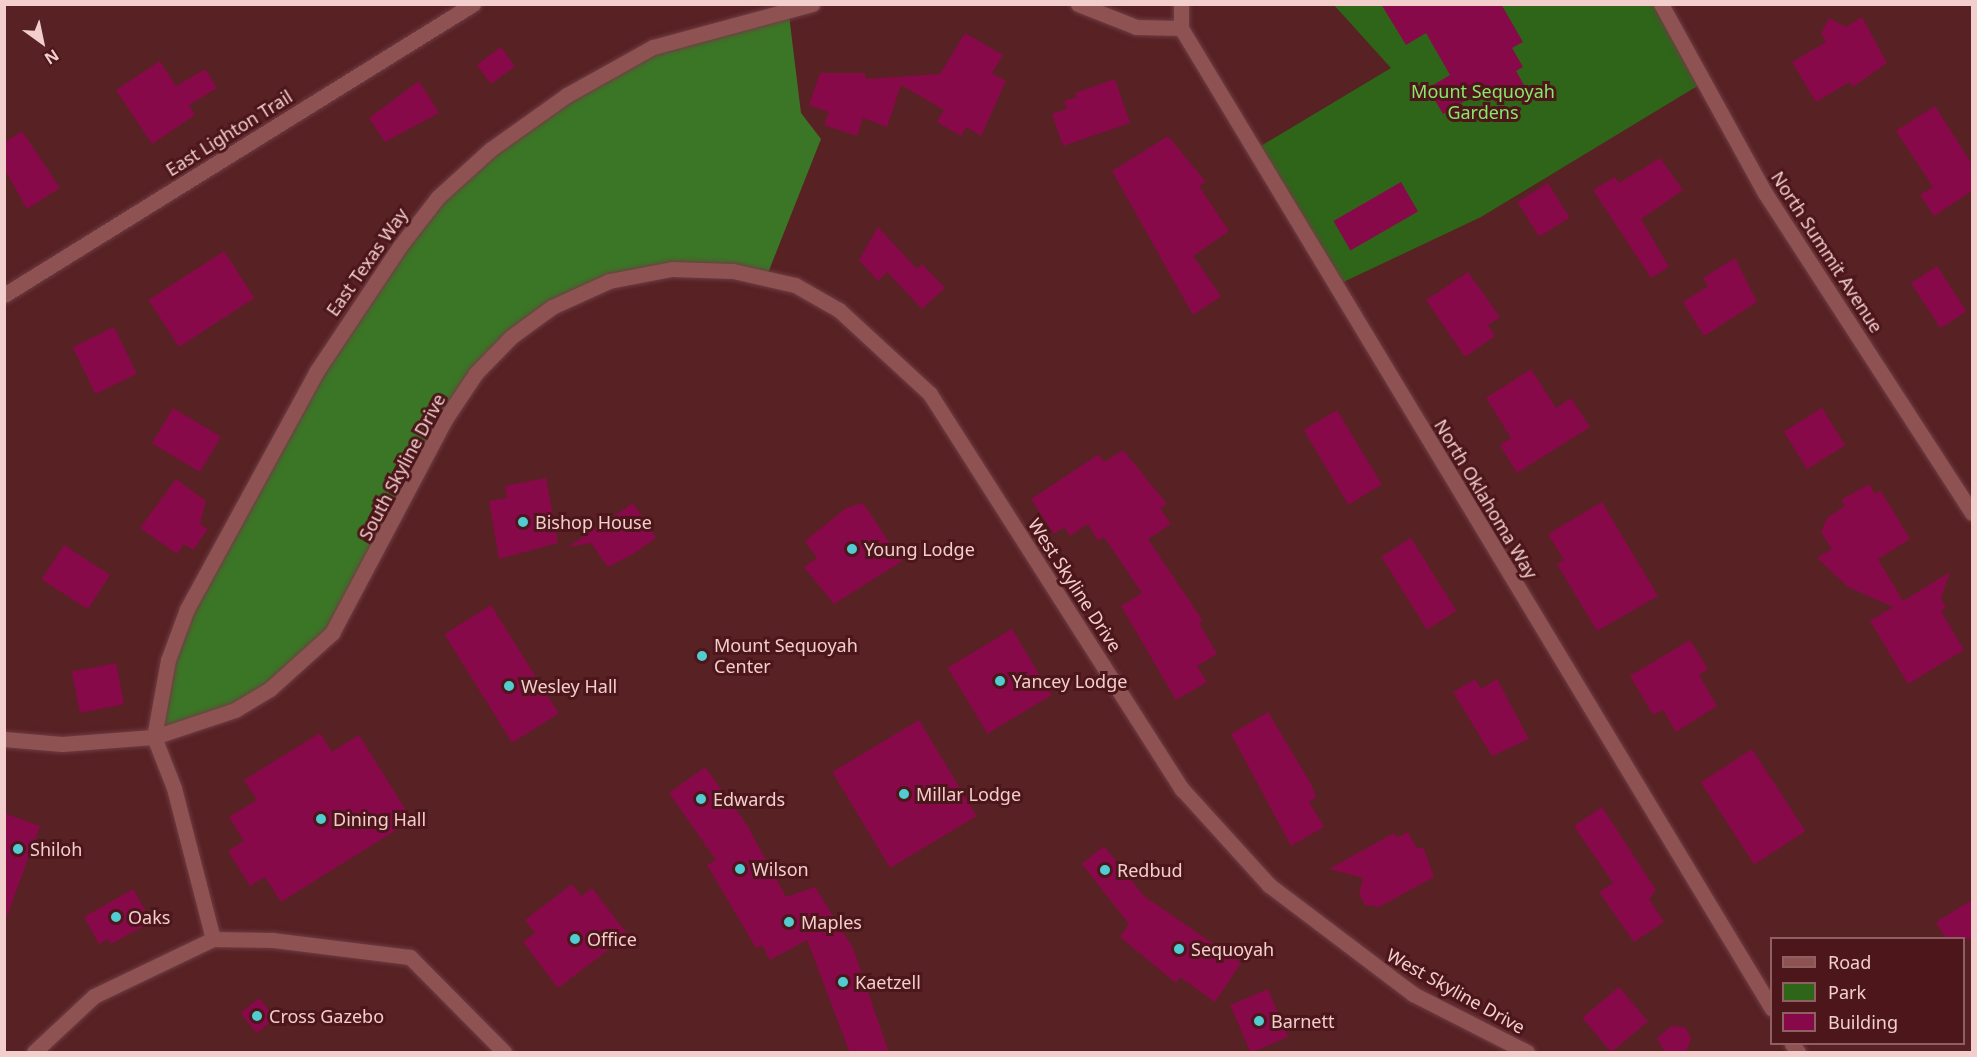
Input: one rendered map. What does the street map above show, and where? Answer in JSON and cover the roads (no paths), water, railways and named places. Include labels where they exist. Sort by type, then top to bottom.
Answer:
[{"type":"street","name":"East Lighton Trail","points":[[4,295],[473,4]]},
{"type":"street","name":"East Texas Way","points":[[154,737],[168,660],[188,609],[316,372],[438,197],[491,149],[567,94],[653,47],[786,6],[812,4]]},
{"type":"street","points":[[1078,4],[1136,27],[1181,28],[1181,4]]},
{"type":"street","name":"North Summit Avenue","points":[[1661,4],[1765,193],[1972,513]]},
{"type":"street","name":"North Oklahoma Way","points":[[1181,28],[1770,1006]]},
{"type":"street","name":"South Skyline Drive","points":[[4,739],[106,744],[154,737],[235,710],[270,689],[332,633],[470,382],[511,337],[552,307],[619,279],[672,269],[734,271],[795,285],[839,310],[881,345]]},
{"type":"street","name":"West Skyline Drive","points":[[881,345],[930,394],[1182,789],[1217,831],[1269,885],[1365,962],[1413,994],[1527,1053]]},
{"type":"street","points":[[154,737],[174,788],[213,939]]},
{"type":"street","points":[[34,1053],[94,996],[213,939],[273,940],[410,957],[504,1053]]},
{"type":"place","name":"Bishop House","points":[[523,522]]},
{"type":"place","name":"Young Lodge","points":[[852,549]]},
{"type":"place","name":"Mount Sequoyah Center","points":[[702,656]]},
{"type":"place","name":"Yancey Lodge","points":[[1000,681]]},
{"type":"place","name":"Wesley Hall","points":[[509,686]]},
{"type":"place","name":"Millar Lodge","points":[[904,794]]},
{"type":"place","name":"Edwards","points":[[701,799]]},
{"type":"place","name":"Dining Hall","points":[[321,819]]},
{"type":"place","name":"Shiloh","points":[[18,849]]},
{"type":"place","name":"Wilson","points":[[740,869]]},
{"type":"place","name":"Redbud","points":[[1105,870]]},
{"type":"place","name":"Oaks","points":[[116,917]]},
{"type":"place","name":"Maples","points":[[789,922]]},
{"type":"place","name":"Office","points":[[575,939]]},
{"type":"place","name":"Sequoyah","points":[[1179,949]]},
{"type":"place","name":"Kaetzell","points":[[843,982]]},
{"type":"place","name":"Cross Gazebo","points":[[257,1016]]},
{"type":"place","name":"Barnett","points":[[1259,1021]]},
{"type":"park label","name":"Mount Sequoyah Gardens","points":[[1483,102]]}]
